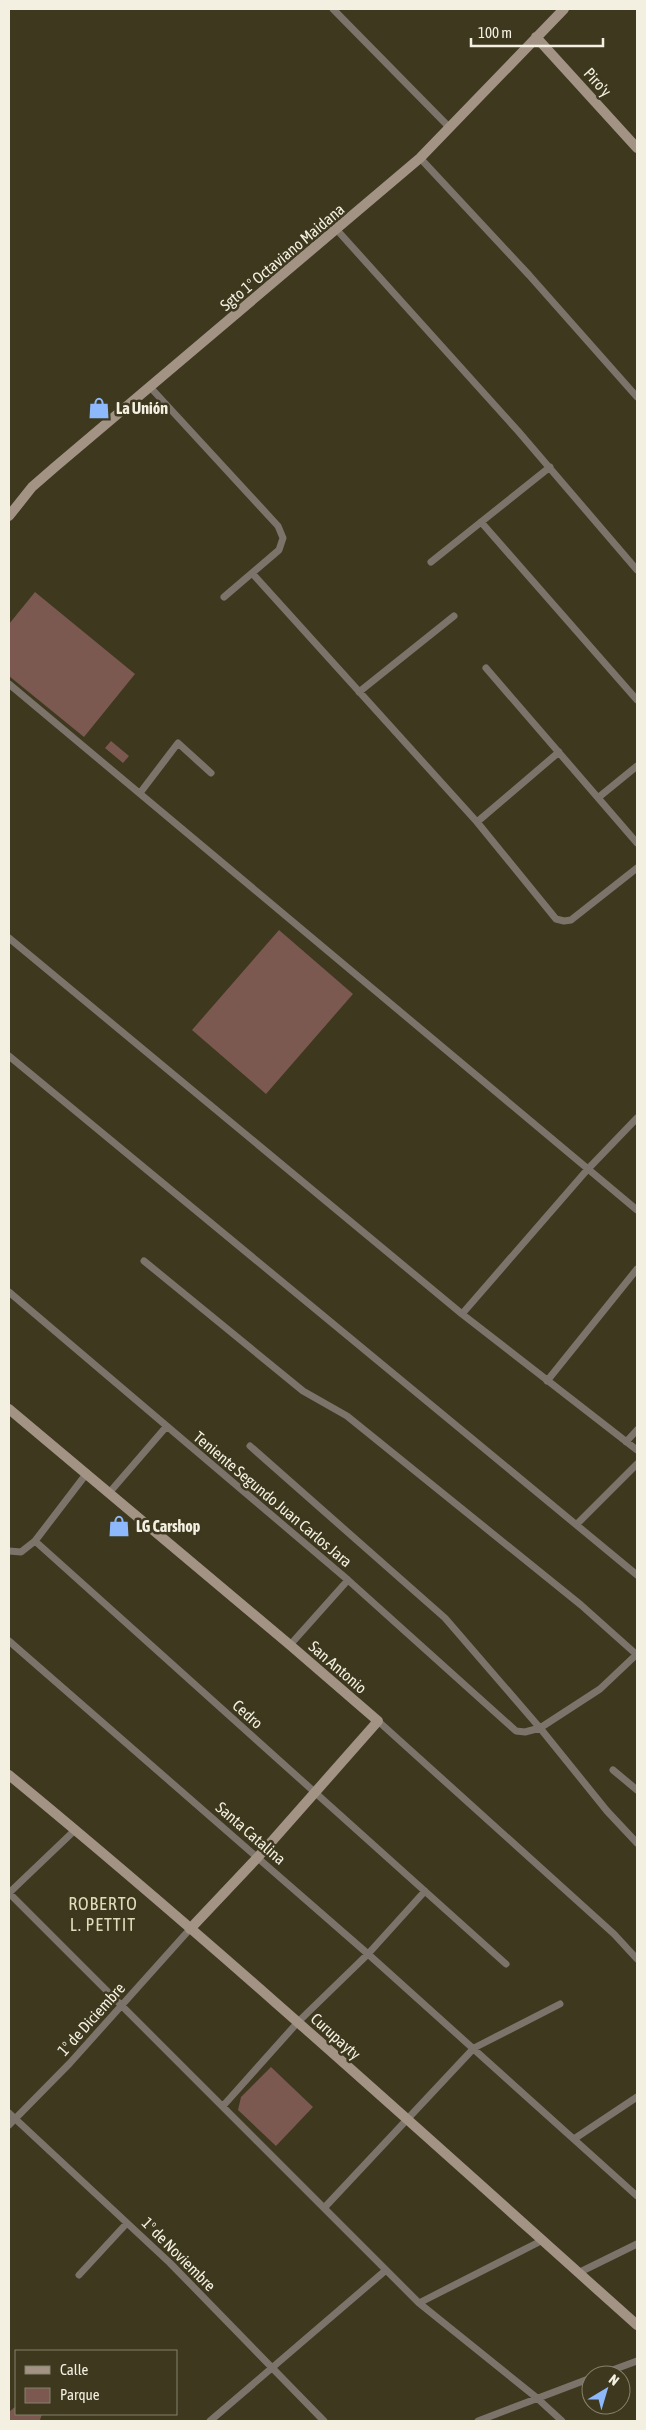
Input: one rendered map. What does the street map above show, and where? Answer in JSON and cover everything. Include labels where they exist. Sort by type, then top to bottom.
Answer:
[{"type":"street","points":[[333,9],[450,128]]},
{"type":"street","name":"Sgto 1° Octaviano Maidana","points":[[9,516],[32,487],[420,158],[564,9]]},
{"type":"street","name":"Piro'y","points":[[536,37],[637,148]]},
{"type":"street","points":[[420,158],[529,275],[637,397]]},
{"type":"street","points":[[337,230],[550,467],[637,570]]},
{"type":"street","points":[[150,387],[278,526],[283,538],[279,550],[224,597]]},
{"type":"street","points":[[431,562],[550,467]]},
{"type":"street","points":[[481,522],[637,700]]},
{"type":"street","points":[[252,573],[477,822],[549,913],[556,919],[571,920],[637,868]]},
{"type":"street","points":[[360,692],[454,616]]},
{"type":"street","points":[[486,668],[637,843]]},
{"type":"street","points":[[9,684],[586,1170],[637,1210]]},
{"type":"street","points":[[140,793],[178,743],[211,773]]},
{"type":"street","points":[[477,822],[559,752]]},
{"type":"street","points":[[598,797],[637,766]]},
{"type":"street","points":[[9,938],[462,1314],[637,1450]]},
{"type":"street","points":[[9,1056],[637,1575]]},
{"type":"street","points":[[462,1314],[586,1170],[637,1118]]},
{"type":"street","points":[[144,1261],[303,1391],[347,1416],[581,1605],[637,1654],[600,1689],[540,1728]]},
{"type":"street","points":[[546,1381],[637,1269]]},
{"type":"street","name":"Teniente Segundo Juan Carlos Jara","points":[[9,1292],[348,1580],[516,1731],[525,1732],[540,1728]]},
{"type":"street","name":"San Antonio","points":[[9,1409],[378,1721],[614,1934],[637,1959]]},
{"type":"street","points":[[109,1493],[166,1427]]},
{"type":"street","points":[[626,1442],[637,1430]]},
{"type":"street","points":[[250,1446],[445,1618],[540,1728],[607,1811],[637,1843]]},
{"type":"street","points":[[577,1524],[637,1464]]},
{"type":"street","points":[[9,1552],[21,1552],[35,1541],[87,1473]]},
{"type":"street","name":"Cedro","points":[[35,1541],[506,1964]]},
{"type":"street","points":[[290,1645],[348,1580]]},
{"type":"street","name":"Santa Catalina","points":[[9,1641],[368,1954],[637,2196]]},
{"type":"street","points":[[190,1929],[316,1793],[378,1721]]},
{"type":"street","points":[[613,1770],[637,1790]]},
{"type":"street","name":"Curupayty","points":[[9,1775],[298,2022],[637,2325]]},
{"type":"street","points":[[75,1830],[9,1893],[419,2303],[537,2398],[562,2421]]},
{"type":"street","points":[[223,2106],[298,2022],[368,1954],[426,1891]]},
{"type":"street","name":"1º de Diciembre","points":[[9,2125],[70,2063],[190,1929]]},
{"type":"street","points":[[325,2207],[474,2048],[560,2004]]},
{"type":"street","points":[[574,2139],[637,2097]]},
{"type":"street","name":"1º de Noviembre","points":[[9,2113],[170,2263],[324,2421]]},
{"type":"street","points":[[79,2274],[127,2223]]},
{"type":"street","points":[[419,2303],[541,2241]]},
{"type":"street","points":[[578,2273],[637,2244]]},
{"type":"street","points":[[210,2421],[386,2270]]},
{"type":"street","points":[[479,2421],[581,2382]]},
{"type":"green space","points":[[35,592],[135,674],[84,737],[9,676],[9,624]]},
{"type":"green space","points":[[111,741],[129,756],[123,763],[105,748]]},
{"type":"green space","points":[[279,930],[353,994],[266,1094],[192,1030]]},
{"type":"green space","points":[[271,2067],[313,2107],[276,2146],[238,2110],[241,2097]]},
{"type":"green space","points":[[15,2407],[15,2415],[42,2415],[40,2420],[9,2421],[9,2412]]},
{"type":"place","name":"La Unión","points":[[99,408]]},
{"type":"place","name":"LG Carshop","points":[[119,1526]]},
{"type":"district","name":"ROBERTO L. PETTIT","points":[[103,1914]]}]
